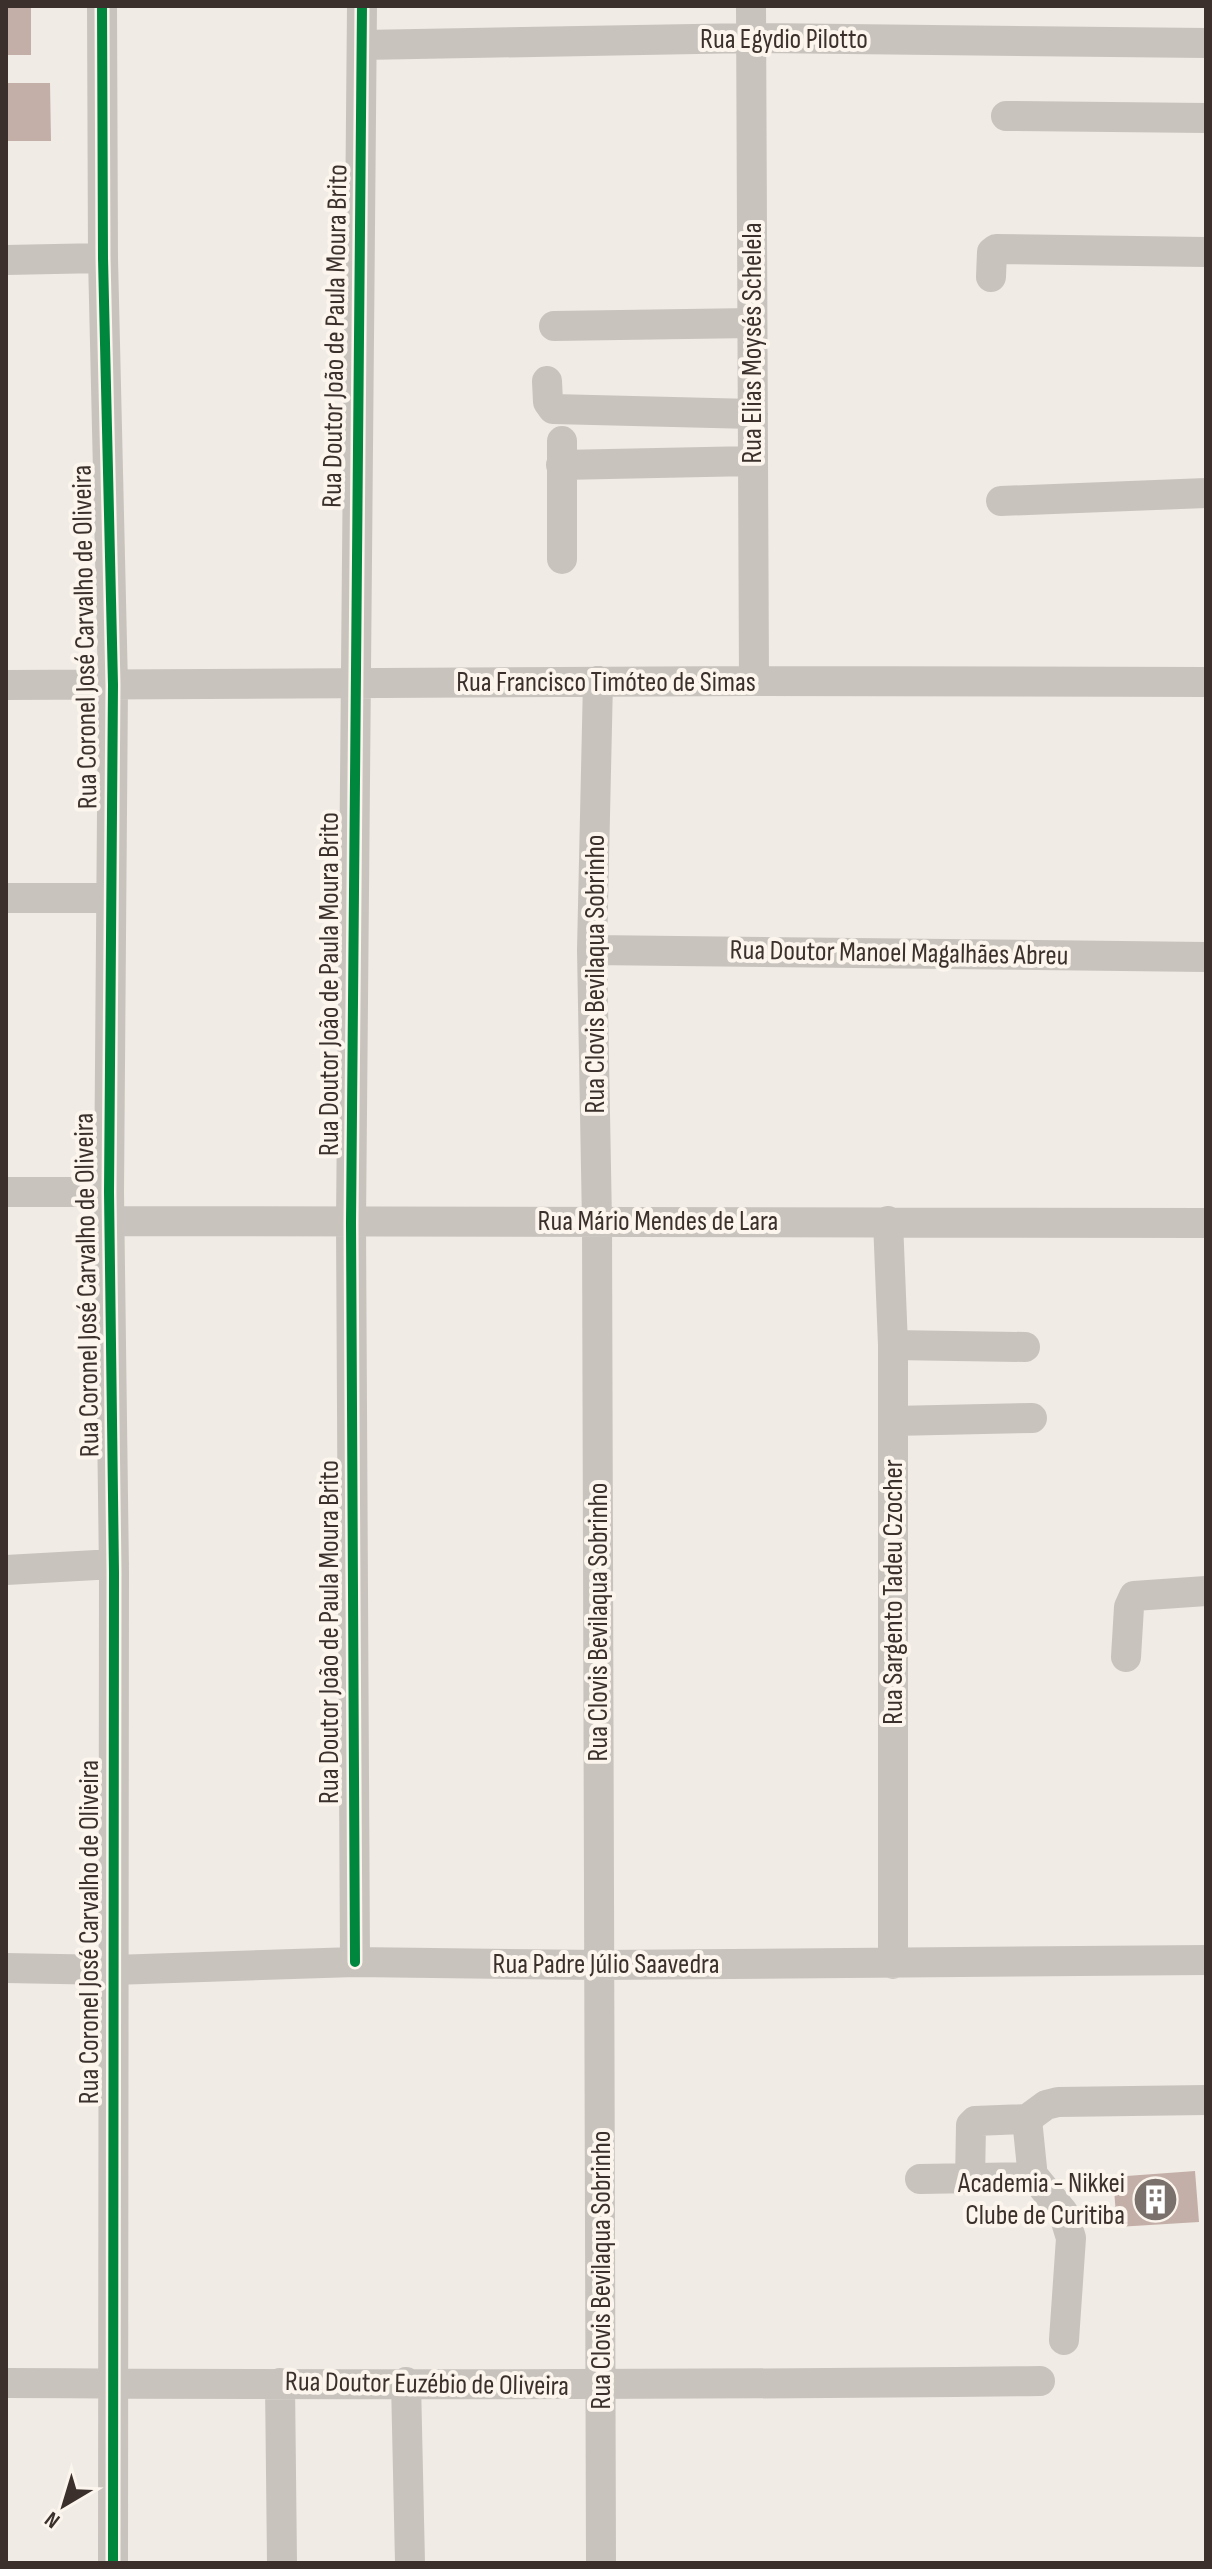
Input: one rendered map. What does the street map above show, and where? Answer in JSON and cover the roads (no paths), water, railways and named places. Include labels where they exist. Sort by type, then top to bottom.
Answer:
[{"type":"street","name":"Rua Coronel José Carvalho de Oliveira","points":[[102,6],[103,258],[113,685],[110,898],[114,1564],[113,2563]]},
{"type":"street","name":"Rua Doutor João de Paula Moura Brito","points":[[355,1962],[351,1223],[362,6]]},
{"type":"street","name":"Rua Elias Moysés Schelela","points":[[751,6],[754,681]]},
{"type":"street","name":"Rua Egydio Pilotto","points":[[362,45],[751,38],[1206,43]]},
{"type":"street","points":[[1006,116],[1206,118]]},
{"type":"street","points":[[991,277],[992,252],[996,249],[1206,252]]},
{"type":"street","points":[[6,260],[103,258]]},
{"type":"street","points":[[554,326],[752,323]]},
{"type":"street","points":[[547,381],[548,402],[553,409],[753,414]]},
{"type":"street","points":[[562,559],[561,453],[753,461]]},
{"type":"street","points":[[1001,501],[1206,493]]},
{"type":"street","name":"Rua Francisco Timóteo de Simas","points":[[6,685],[598,681],[1206,682]]},
{"type":"street","name":"Rua Clovis Bevilaqua Sobrinho","points":[[598,681],[592,950],[597,1222],[601,2563]]},
{"type":"street","points":[[6,898],[110,898]]},
{"type":"street","name":"Rua Doutor Manoel Magalhães Abreu","points":[[592,950],[1206,957]]},
{"type":"street","name":"Rua Mário Mendes de Lara","points":[[6,1192],[110,1207],[351,1223],[1206,1223]]},
{"type":"street","name":"Rua Sargento Tadeu Czocher","points":[[888,1221],[893,1345],[893,1964]]},
{"type":"street","points":[[893,1345],[1025,1347]]},
{"type":"street","points":[[893,1421],[1032,1418]]},
{"type":"street","points":[[6,1570],[114,1564]]},
{"type":"street","points":[[1126,1657],[1129,1607],[1134,1596],[1206,1591]]},
{"type":"street","name":"Rua Padre Júlio Saavedra","points":[[6,1968],[113,1970],[355,1962],[599,1965],[1206,1960]]},
{"type":"street","points":[[970,2180],[972,2123],[1027,2119],[1046,2105],[1058,2102],[1206,2100]]},
{"type":"street","points":[[1027,2119],[1032,2174],[1063,2212],[1071,2238],[1064,2340]]},
{"type":"street","points":[[920,2179],[970,2180],[1032,2174]]},
{"type":"street","name":"Rua Doutor Euzébio de Oliveira","points":[[6,2383],[406,2382],[602,2386],[1040,2381]]},
{"type":"street","points":[[406,2382],[410,2563]]},
{"type":"street","points":[[280,2383],[282,2563]]},
{"type":"place","name":"Academia - Nikkei Clube de Curitiba","points":[[1156,2199]]}]
